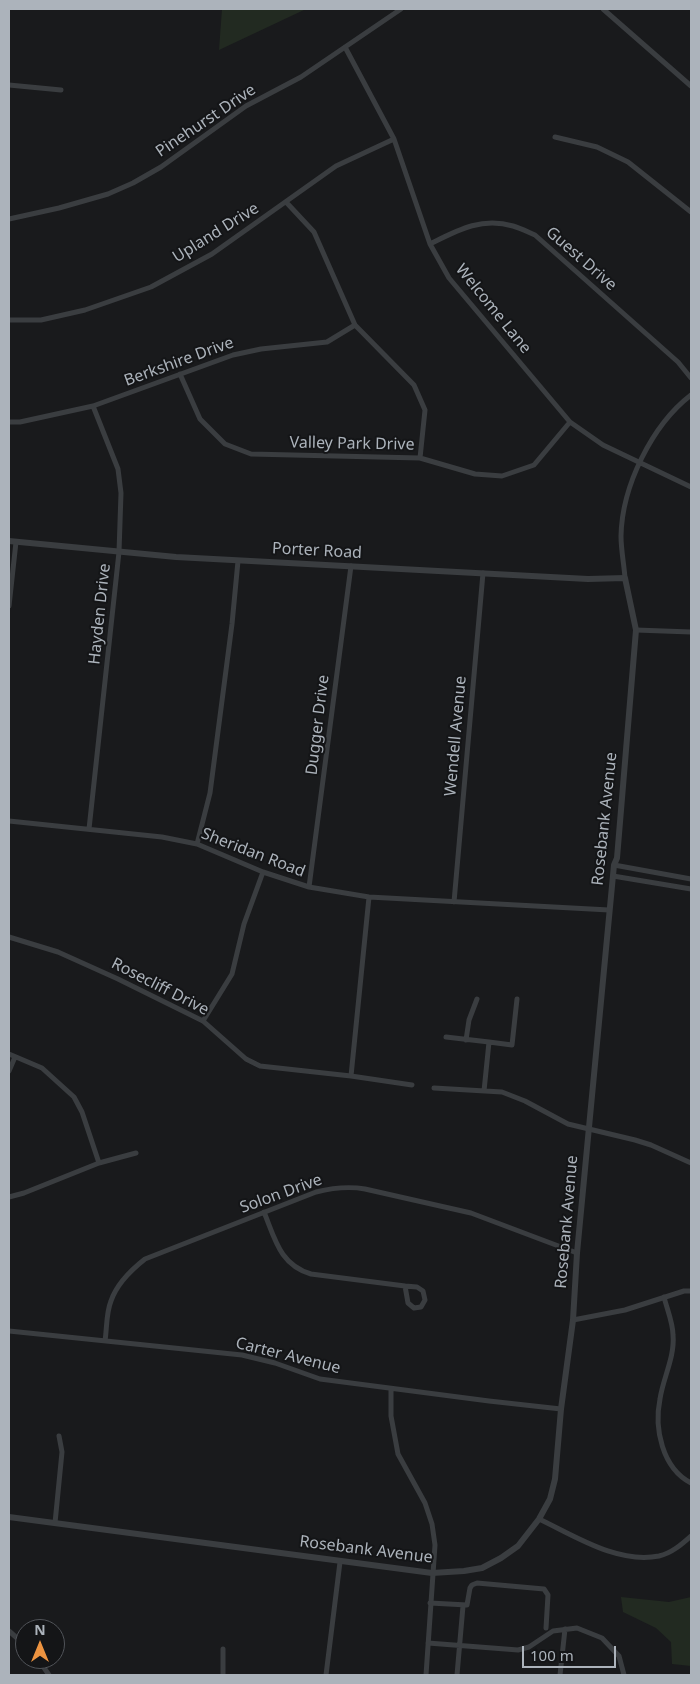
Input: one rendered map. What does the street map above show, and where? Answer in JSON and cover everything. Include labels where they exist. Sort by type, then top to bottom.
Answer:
[{"type":"street","name":"Pinehurst Drive","points":[[9,219],[59,208],[108,194],[134,183],[161,167],[246,106],[301,77],[401,9]]},
{"type":"street","points":[[603,9],[691,86]]},
{"type":"street","name":"Welcome Lane","points":[[346,48],[394,139],[430,244],[449,278],[570,422],[603,445],[691,487]]},
{"type":"street","points":[[9,85],[61,90]]},
{"type":"street","points":[[555,136],[597,147],[628,162],[691,212]]},
{"type":"street","name":"Upland Drive","points":[[9,320],[42,320],[85,310],[151,287],[212,254],[336,166],[394,139]]},
{"type":"street","points":[[286,202],[314,232],[355,324],[414,385],[425,410],[420,458]]},
{"type":"street","name":"Guest Drive","points":[[430,244],[463,228],[483,223],[513,226],[535,235],[678,362],[691,378]]},
{"type":"street","name":"Berkshire Drive","points":[[9,422],[20,422],[94,406],[233,355],[249,351],[327,342],[355,324]]},
{"type":"street","name":"Valley Park Drive","points":[[180,374],[200,419],[225,444],[251,454],[420,458],[475,474],[502,476],[534,465],[570,422]]},
{"type":"street","name":"Rosebank Avenue","points":[[9,1517],[432,1573],[482,1568],[518,1546],[539,1519],[550,1500],[556,1479],[609,910],[614,865],[617,858],[636,630],[625,578],[621,536],[626,498],[640,463],[655,434],[665,420],[691,395]]},
{"type":"street","name":"Hayden Drive","points":[[89,829],[119,552],[121,493],[118,469],[94,406]]},
{"type":"street","points":[[9,606],[12,542]]},
{"type":"street","name":"Porter Road","points":[[12,542],[238,561],[588,579],[625,578]]},
{"type":"street","points":[[197,844],[210,792],[232,624],[238,561]]},
{"type":"street","name":"Dugger Drive","points":[[309,887],[351,566]]},
{"type":"street","name":"Wendell Avenue","points":[[454,902],[483,573]]},
{"type":"street","points":[[636,630],[691,632]]},
{"type":"street","name":"Sheridan Road","points":[[9,821],[162,837],[197,844],[263,872],[309,887],[368,897],[609,910]]},
{"type":"street","points":[[614,865],[691,879]]},
{"type":"street","points":[[203,1020],[232,974],[244,924],[263,872]]},
{"type":"street","points":[[613,876],[691,889]]},
{"type":"street","points":[[351,1076],[368,897]]},
{"type":"street","name":"Rosecliff Drive","points":[[9,937],[58,952],[126,982],[203,1020],[246,1059],[260,1066],[412,1085]]},
{"type":"street","points":[[466,1040],[469,1020],[477,999]]},
{"type":"street","points":[[446,1037],[512,1045],[517,999]]},
{"type":"street","points":[[484,1091],[489,1042]]},
{"type":"street","points":[[9,1054],[42,1068],[74,1097],[82,1112],[99,1163]]},
{"type":"street","points":[[9,1071],[14,1057]]},
{"type":"street","points":[[434,1088],[502,1092],[568,1124],[651,1146],[691,1163]]},
{"type":"street","points":[[9,1197],[24,1193],[99,1163],[136,1153]]},
{"type":"street","name":"Solon Drive","points":[[105,1340],[110,1302],[119,1284],[131,1270],[146,1259],[316,1192],[334,1188],[353,1187],[378,1191],[471,1213],[577,1253]]},
{"type":"street","points":[[264,1212],[284,1258],[301,1271],[311,1274],[417,1287],[423,1291],[425,1300],[421,1307],[414,1308],[408,1303],[404,1286]]},
{"type":"street","points":[[572,1320],[625,1310],[684,1291],[691,1291]]},
{"type":"street","points":[[664,1298],[673,1335],[672,1355],[660,1398],[658,1413],[660,1441],[668,1462],[691,1483]]},
{"type":"street","name":"Carter Avenue","points":[[9,1331],[242,1355],[275,1363],[320,1379],[562,1409]]},
{"type":"street","points":[[391,1389],[391,1416],[398,1454],[425,1503],[432,1524],[435,1545],[426,1675]]},
{"type":"street","points":[[55,1522],[62,1452],[59,1436]]},
{"type":"street","points":[[539,1519],[606,1551],[634,1556],[659,1556],[678,1547],[691,1536]]},
{"type":"street","points":[[326,1675],[340,1562]]},
{"type":"street","points":[[430,1603],[467,1605],[472,1585],[477,1583],[544,1589],[548,1595],[546,1628]]},
{"type":"street","points":[[457,1675],[463,1606]]},
{"type":"street","points":[[428,1643],[518,1650],[529,1647],[553,1631],[577,1628],[602,1638],[619,1656],[624,1675]]},
{"type":"street","points":[[560,1675],[565,1629]]},
{"type":"street","points":[[223,1649],[223,1675]]},
{"type":"shaded area","points":[[222,9],[306,9],[219,50]]},
{"type":"shaded area","points":[[621,1597],[669,1602],[691,1597],[691,1666],[672,1664],[671,1642],[656,1628],[623,1612]]}]
